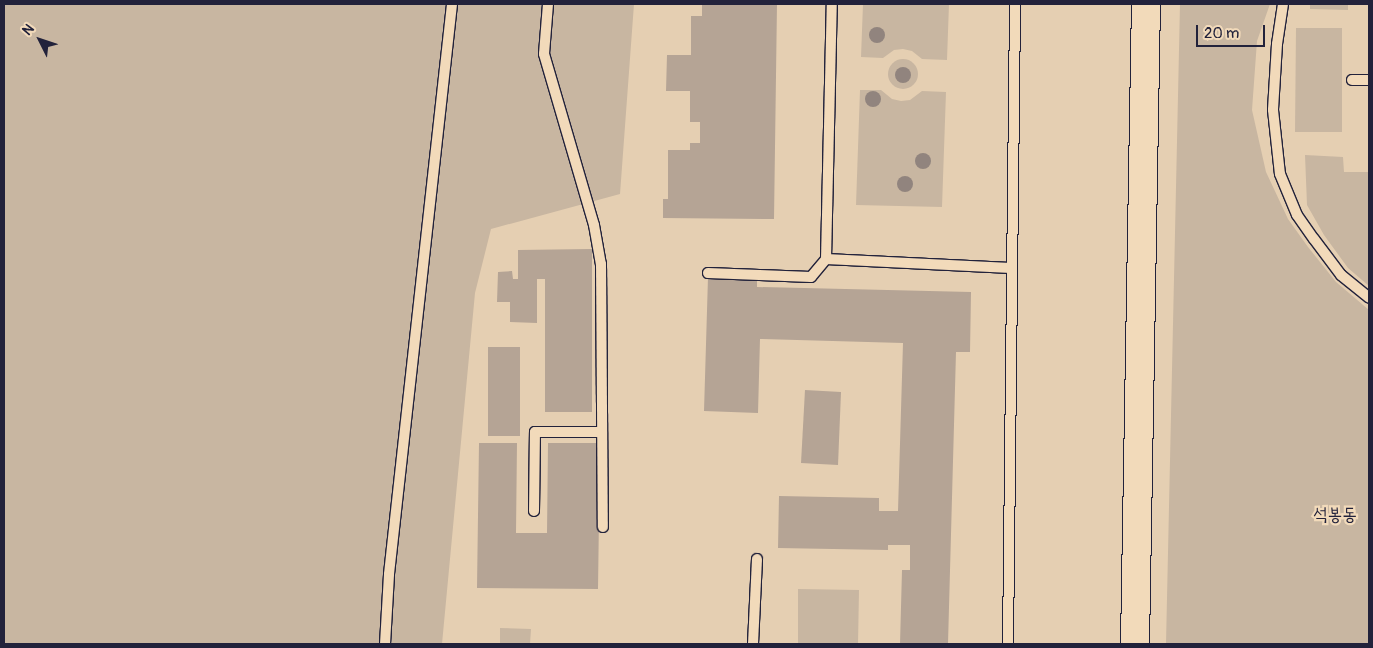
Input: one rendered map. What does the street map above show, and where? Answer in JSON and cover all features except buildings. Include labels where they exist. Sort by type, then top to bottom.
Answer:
[{"type":"main road","points":[[1136,644],[1146,4]]},
{"type":"lane","points":[[385,644],[389,574],[452,4]]},
{"type":"lane","points":[[548,4],[544,54],[594,225],[601,264],[603,527]]},
{"type":"lane","points":[[708,273],[811,277],[826,259],[832,4]]},
{"type":"lane","points":[[1008,644],[1015,4]]},
{"type":"lane","points":[[1283,4],[1277,44],[1273,110],[1280,174],[1297,215],[1308,231],[1341,275],[1369,298]]},
{"type":"lane","points":[[1352,80],[1369,80]]},
{"type":"lane","points":[[826,259],[1011,268]]},
{"type":"lane","points":[[534,511],[535,432],[602,432]]},
{"type":"lane","points":[[753,644],[757,559]]},
{"type":"shaded area","points":[[4,4],[634,4],[620,194],[491,229],[475,293],[442,644],[4,644]]},
{"type":"shaded area","points":[[863,4],[949,4],[947,60],[922,59],[912,51],[903,49],[894,50],[883,58],[861,57]]},
{"type":"shaded area","points":[[1180,4],[1270,4],[1257,41],[1252,110],[1266,172],[1288,219],[1308,247],[1336,282],[1369,310],[1369,644],[1166,644]]},
{"type":"shaded area","points":[[1310,4],[1348,4],[1348,10],[1310,9]]},
{"type":"shaded area","points":[[1296,28],[1342,28],[1342,132],[1295,132]]},
{"type":"shaded area","points":[[903,59],[914,63],[918,74],[914,85],[903,89],[892,85],[888,74],[892,63]]},
{"type":"shaded area","points":[[860,90],[881,90],[892,99],[901,101],[910,100],[922,91],[946,92],[942,207],[856,205]]},
{"type":"shaded area","points":[[1305,155],[1343,157],[1344,172],[1369,172],[1369,286],[1348,268],[1324,235],[1307,205]]},
{"type":"shaded area","points":[[798,589],[859,590],[858,644],[798,644]]},
{"type":"shaded area","points":[[500,628],[531,629],[530,644],[500,644]]},
{"type":"district","name":"석봉동","points":[[1335,515]]}]
